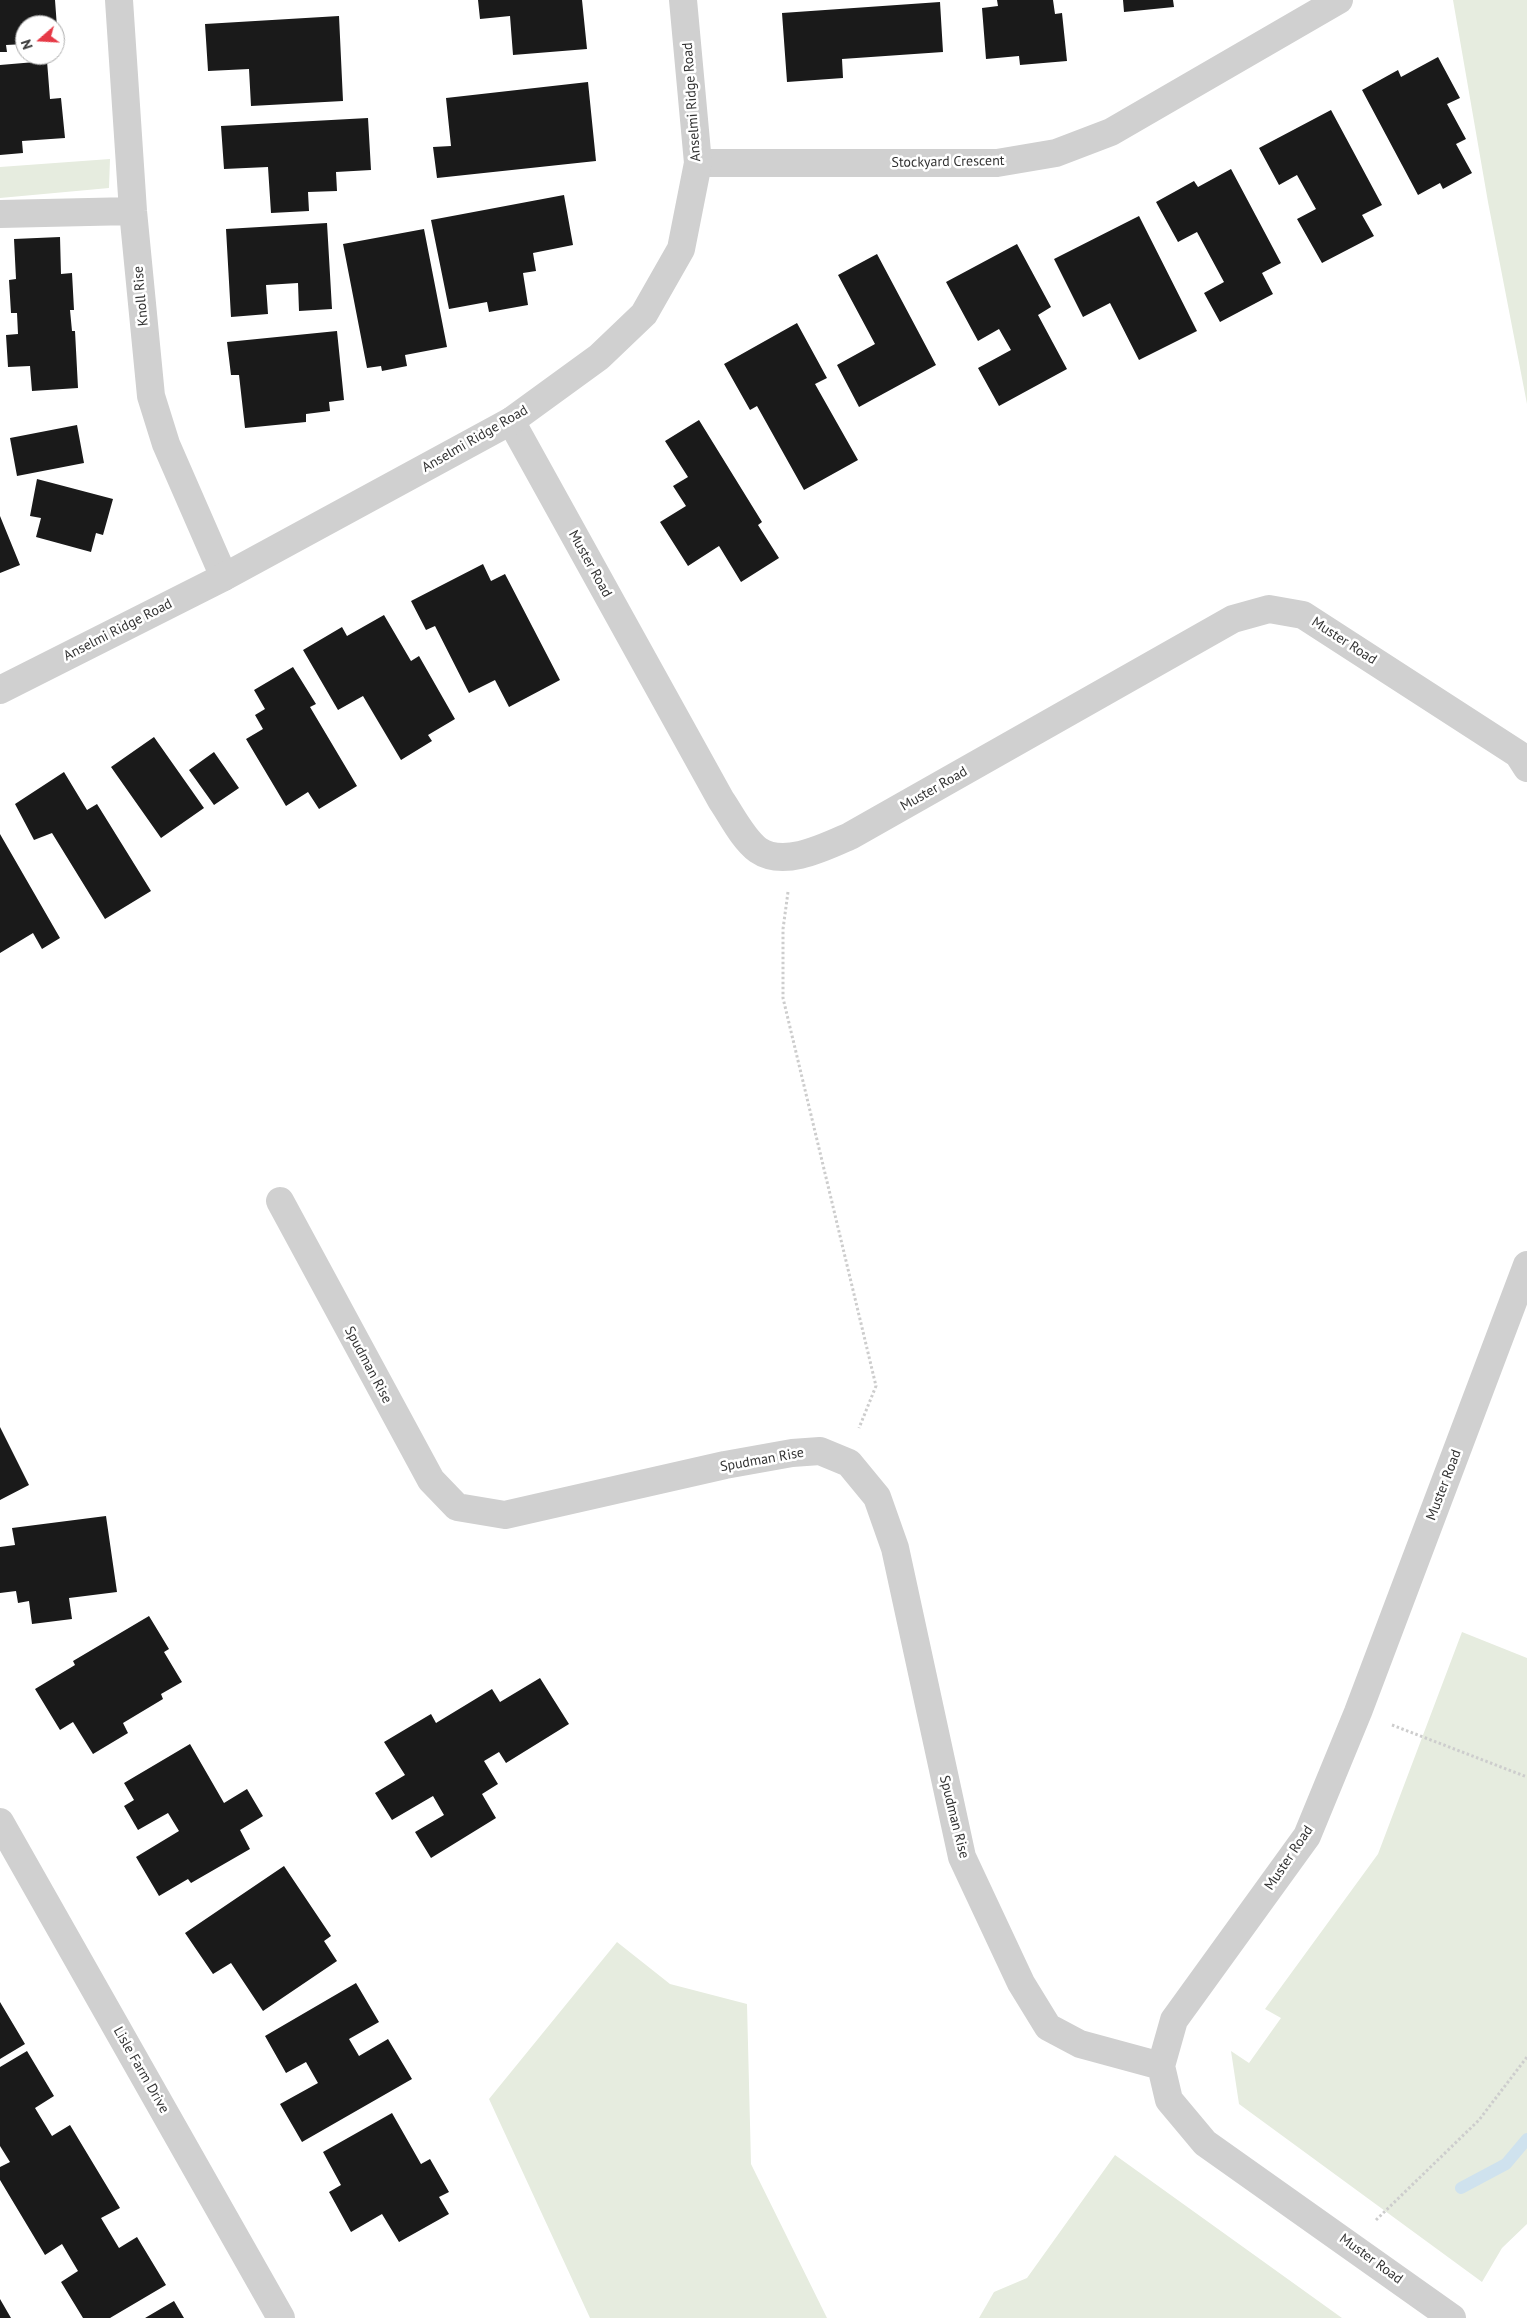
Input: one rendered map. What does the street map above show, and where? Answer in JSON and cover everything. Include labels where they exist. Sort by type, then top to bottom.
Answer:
[{"type":"street","name":"Knoll Rise","points":[[119,0],[133,211],[151,396],[166,444],[224,578]]},
{"type":"street","name":"Anselmi Ridge Road","points":[[0,690],[224,578],[511,421],[599,357],[644,314],[681,249],[698,163],[684,0]]},
{"type":"street","name":"Stockyard Crescent","points":[[698,163],[997,163],[1056,153],[1111,132],[1339,0]]},
{"type":"street","points":[[0,214],[133,211]]},
{"type":"street","name":"Muster Road","points":[[511,421],[721,800],[758,850],[773,856],[792,856],[810,853],[850,836],[1233,619],[1269,609],[1303,615],[1518,754],[1527,768]]},
{"type":"street","name":"Spudman Rise","points":[[280,1201],[431,1480],[457,1507],[505,1515],[792,1453],[820,1451],[849,1462],[877,1497],[895,1548],[962,1857],[1021,1984],[1048,2027],[1080,2044],[1161,2066]]},
{"type":"street","name":"Muster Road","points":[[1452,2318],[1351,2245],[1205,2144],[1169,2100],[1161,2066],[1174,2020],[1307,1836],[1358,1712],[1527,1265]]},
{"type":"street","name":"Lisle Farm Drive","points":[[0,1822],[281,2318]]},
{"type":"path","points":[[792,856],[783,929],[783,998],[876,1386],[860,1424],[849,1462]]},
{"type":"path","points":[[1358,1712],[1527,1777]]},
{"type":"path","points":[[1351,2245],[1479,2120],[1527,2057]]},
{"type":"shaded area","points":[[1453,0],[1527,0],[1527,404],[1488,202]]},
{"type":"shaded area","points":[[110,159],[109,188],[0,198],[0,167]]},
{"type":"shaded area","points":[[1462,1632],[1527,1658],[1527,2224],[1502,2248],[1482,2282],[1239,2104],[1231,2051],[1249,2063],[1281,2018],[1265,2009],[1378,1854]]},
{"type":"shaded area","points":[[617,1942],[670,1984],[747,2004],[751,2164],[827,2318],[590,2318],[489,2099]]},
{"type":"shaded area","points":[[1115,2155],[1342,2318],[979,2318],[994,2292],[1027,2278]]},
{"type":"building","points":[[0,0],[55,0],[56,15],[15,15],[15,45],[6,45],[7,52],[0,52]]},
{"type":"building","points":[[478,0],[582,0],[587,49],[513,55],[510,16],[480,19]]},
{"type":"building","points":[[997,0],[1053,0],[1055,14],[1062,13],[1067,61],[1020,65],[1019,56],[986,59],[982,8],[998,6]]},
{"type":"building","points":[[1123,0],[1173,0],[1174,7],[1124,12]]},
{"type":"building","points":[[940,2],[943,52],[842,59],[843,78],[787,82],[782,13]]},
{"type":"building","points":[[339,16],[343,101],[251,106],[249,69],[208,71],[205,24]]},
{"type":"building","points":[[1438,57],[1460,98],[1447,104],[1466,139],[1456,144],[1472,173],[1443,189],[1440,183],[1418,195],[1362,90],[1398,70],[1401,77]]},
{"type":"building","points":[[0,65],[47,65],[50,99],[61,98],[65,138],[22,141],[23,153],[0,155]]},
{"type":"building","points":[[588,82],[596,161],[437,178],[433,147],[451,146],[446,98]]},
{"type":"building","points":[[1331,110],[1382,205],[1362,215],[1374,236],[1322,263],[1297,219],[1316,209],[1297,175],[1279,185],[1259,148]]},
{"type":"building","points":[[368,118],[371,170],[336,172],[337,191],[308,192],[309,211],[271,213],[268,167],[224,169],[221,126]]},
{"type":"building","points":[[1231,169],[1281,263],[1262,273],[1273,294],[1220,322],[1204,293],[1224,282],[1197,232],[1178,242],[1156,202],[1194,181],[1198,187]]},
{"type":"building","points":[[564,195],[573,245],[533,253],[536,271],[523,273],[528,305],[489,312],[487,302],[449,309],[431,220]]},
{"type":"building","points":[[1139,216],[1197,331],[1139,360],[1110,303],[1083,317],[1054,259]]},
{"type":"building","points":[[327,223],[332,309],[299,311],[298,283],[266,285],[268,314],[231,317],[226,229]]},
{"type":"building","points":[[424,229],[447,347],[405,355],[407,366],[382,371],[381,366],[367,368],[343,244]]},
{"type":"building","points":[[60,237],[61,274],[72,273],[74,310],[70,310],[72,331],[75,331],[78,388],[32,391],[30,366],[8,367],[6,335],[18,334],[17,313],[11,313],[9,280],[16,279],[14,239]]},
{"type":"building","points":[[1017,244],[1051,307],[1038,315],[1067,369],[999,406],[978,368],[1011,350],[999,329],[978,341],[946,282]]},
{"type":"building","points":[[877,254],[936,365],[859,407],[837,365],[875,344],[838,275]]},
{"type":"building","points":[[797,323],[827,378],[815,384],[858,460],[804,490],[757,406],[750,410],[724,364]]},
{"type":"building","points":[[337,331],[344,400],[329,402],[330,411],[306,414],[306,422],[245,428],[239,375],[231,375],[227,342]]},
{"type":"building","points":[[699,420],[762,522],[758,525],[779,558],[741,582],[719,546],[688,566],[660,522],[686,506],[673,486],[688,477],[665,441]]},
{"type":"building","points":[[77,425],[84,463],[17,476],[10,438]]},
{"type":"building","points":[[37,479],[113,499],[103,535],[96,533],[91,552],[36,537],[41,518],[30,516]]},
{"type":"building","points":[[0,516],[20,565],[0,573]]},
{"type":"building","points":[[483,564],[491,581],[505,574],[560,680],[509,707],[495,680],[469,693],[435,626],[426,630],[411,601]]},
{"type":"building","points":[[384,615],[411,661],[419,656],[455,719],[428,735],[432,741],[401,760],[363,696],[338,710],[303,650],[342,627],[347,636]]},
{"type":"building","points":[[293,667],[316,704],[310,707],[357,786],[319,809],[308,792],[286,806],[246,739],[263,729],[255,715],[265,709],[254,690]]},
{"type":"building","points":[[154,737],[204,808],[161,838],[111,767]]},
{"type":"building","points":[[214,752],[239,788],[214,805],[189,770]]},
{"type":"building","points":[[64,772],[87,810],[97,804],[151,891],[105,919],[52,833],[34,840],[15,804]]},
{"type":"building","points":[[0,834],[60,938],[42,949],[33,933],[0,953]]},
{"type":"building","points":[[0,1427],[29,1485],[0,1500]]},
{"type":"building","points":[[106,1516],[117,1592],[69,1598],[72,1619],[32,1624],[29,1601],[18,1603],[16,1591],[0,1593],[0,1547],[15,1545],[12,1528]]},
{"type":"building","points":[[149,1616],[169,1649],[164,1652],[182,1682],[161,1694],[163,1699],[123,1723],[128,1733],[93,1754],[73,1722],[60,1730],[35,1689],[75,1665],[73,1661]]},
{"type":"building","points":[[540,1678],[569,1724],[506,1763],[499,1752],[484,1761],[498,1784],[482,1794],[496,1818],[431,1858],[415,1832],[444,1815],[433,1796],[392,1820],[375,1793],[405,1775],[384,1742],[431,1714],[436,1723],[492,1689],[500,1702]]},
{"type":"building","points":[[190,1744],[224,1803],[247,1789],[263,1816],[240,1830],[250,1849],[191,1883],[188,1879],[159,1896],[136,1857],[179,1831],[168,1813],[138,1830],[124,1806],[134,1800],[124,1783]]},
{"type":"building","points":[[284,1866],[331,1936],[324,1941],[337,1961],[263,2011],[231,1963],[213,1974],[185,1933]]},
{"type":"building","points":[[356,1983],[379,2022],[349,2039],[359,2056],[388,2039],[412,2079],[302,2142],[280,2104],[318,2083],[306,2062],[286,2073],[265,2036]]},
{"type":"building","points":[[0,2002],[25,2044],[0,2059]]},
{"type":"building","points":[[27,2051],[54,2096],[35,2108],[52,2136],[70,2125],[120,2208],[101,2218],[119,2248],[137,2237],[166,2285],[110,2318],[83,2318],[61,2282],[78,2271],[62,2244],[45,2255],[0,2180],[0,2167],[10,2162],[0,2146],[0,2067]]},
{"type":"building","points":[[392,2113],[421,2164],[430,2159],[449,2192],[439,2197],[449,2214],[399,2242],[382,2214],[351,2232],[329,2192],[341,2185],[323,2152]]},
{"type":"building","points":[[0,2299],[11,2318],[0,2318]]},
{"type":"building","points":[[174,2301],[184,2318],[145,2318]]},
{"type":"waterway","points":[[1461,2188],[1506,2164],[1527,2139]]}]
